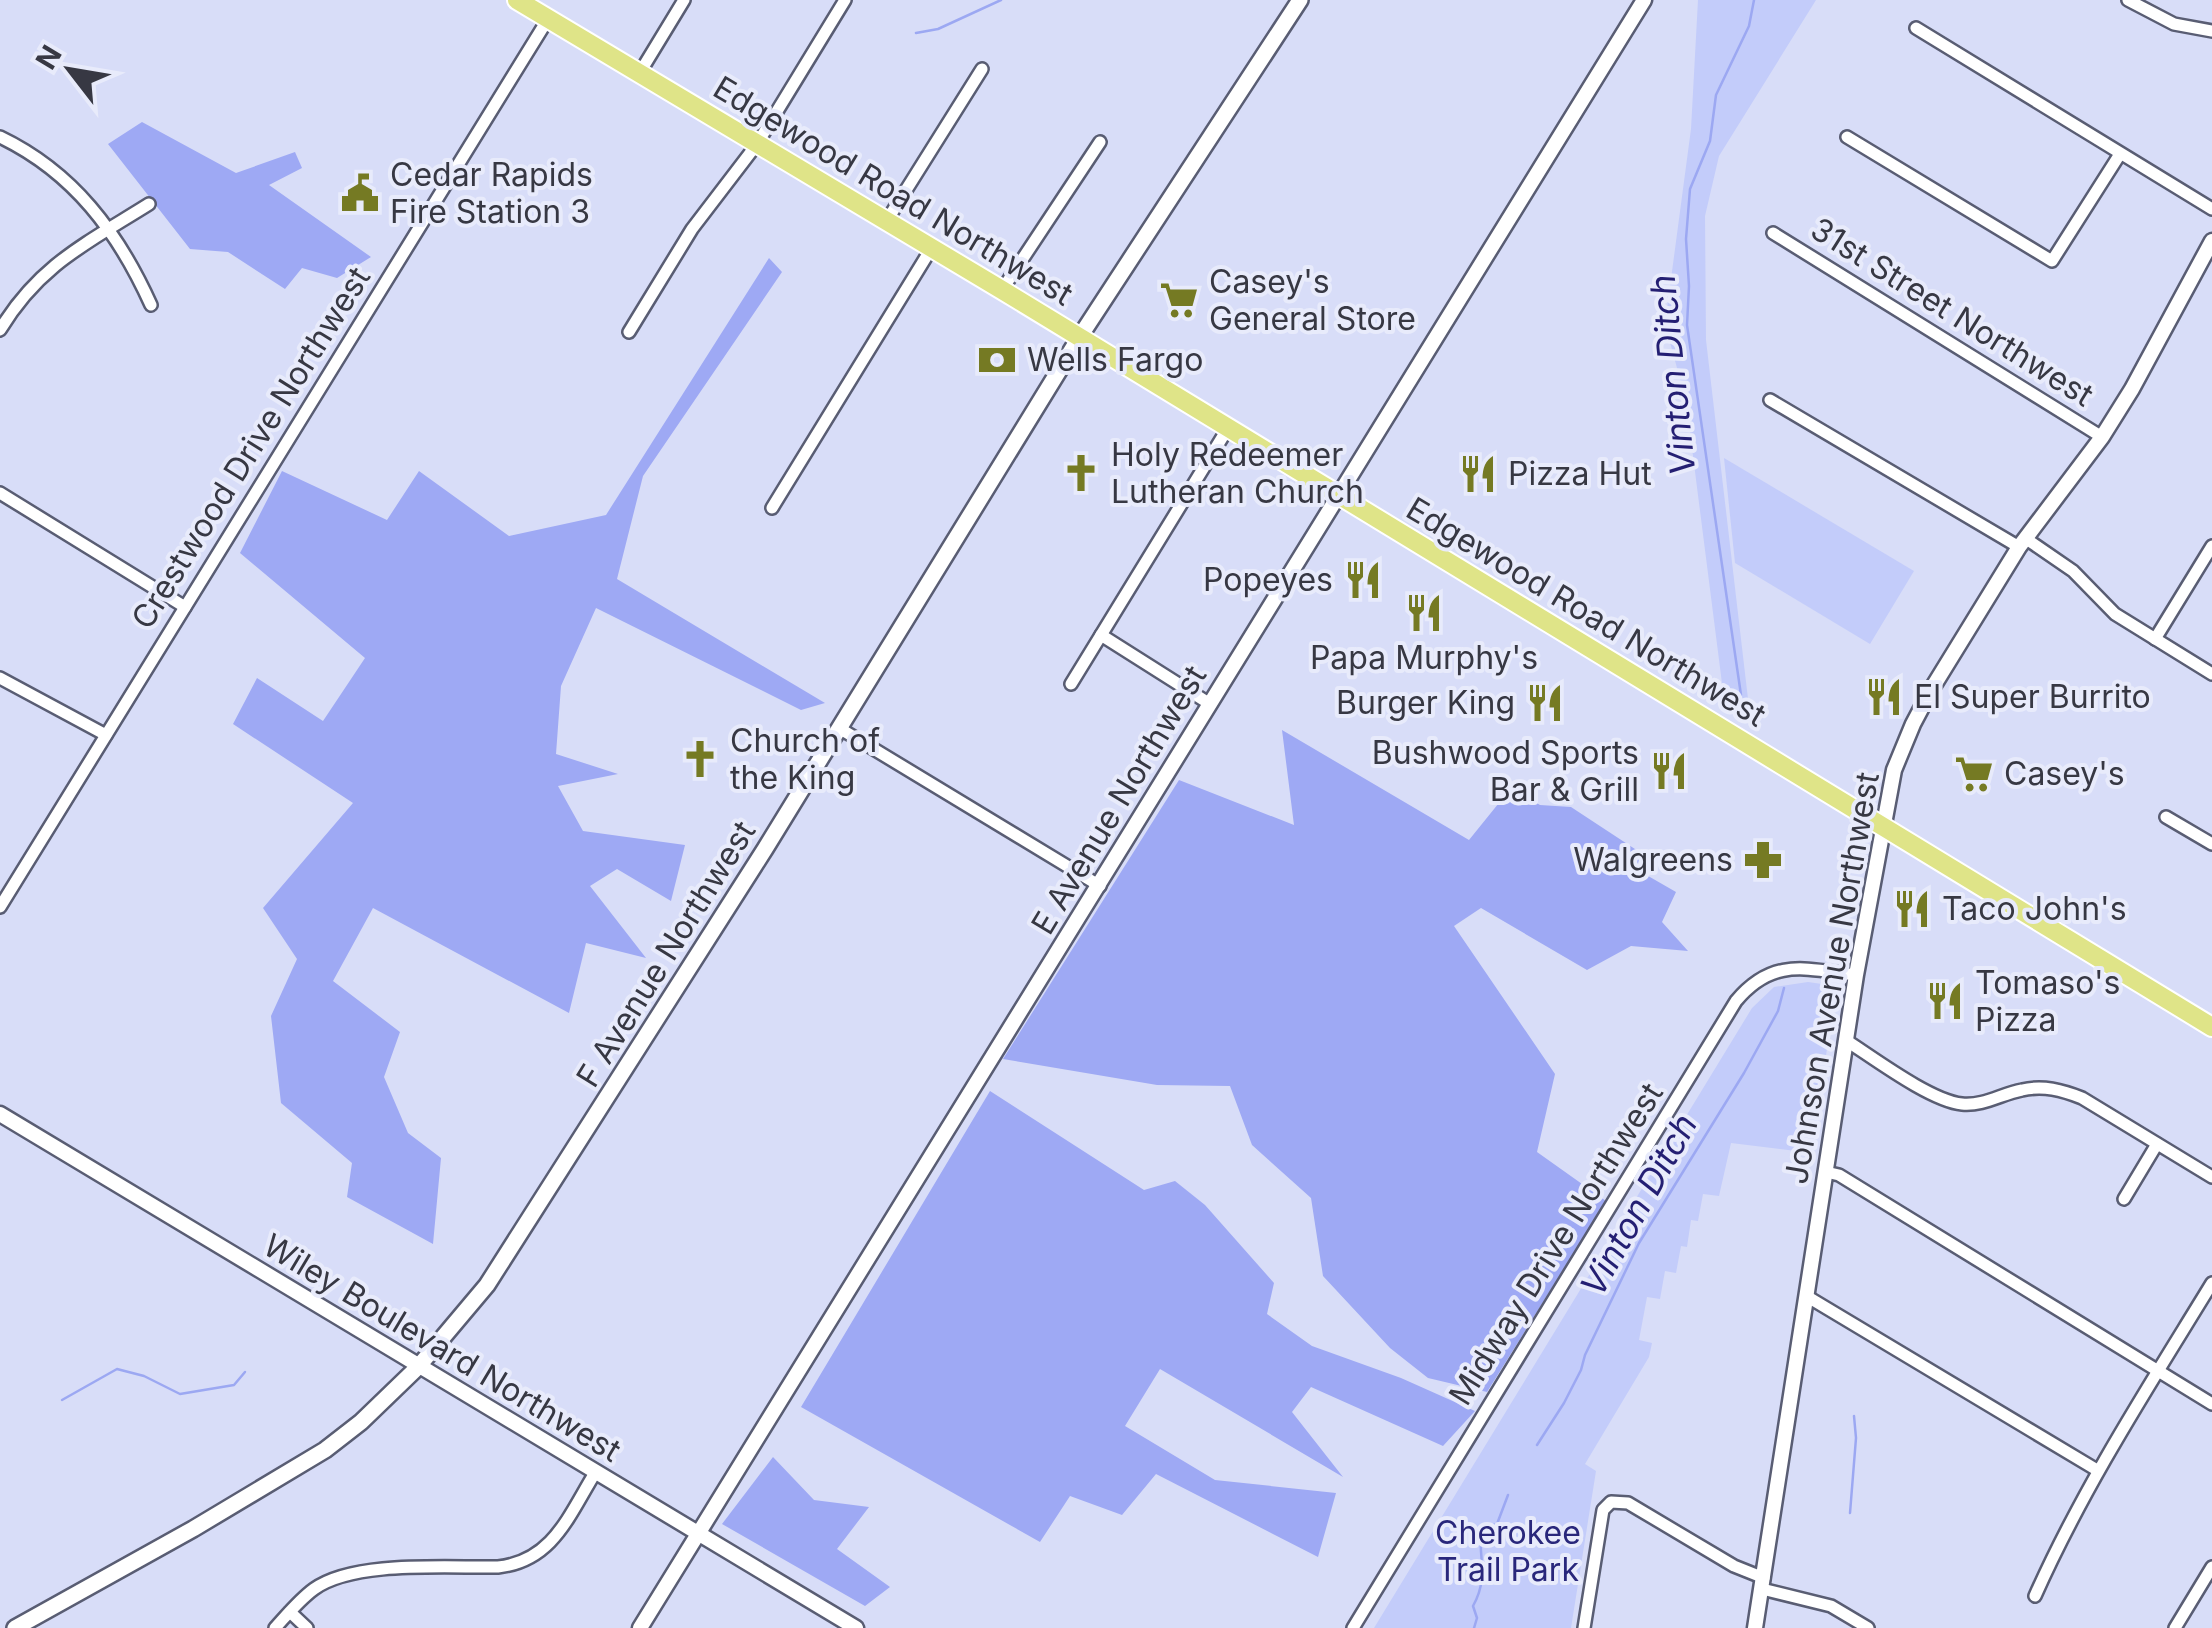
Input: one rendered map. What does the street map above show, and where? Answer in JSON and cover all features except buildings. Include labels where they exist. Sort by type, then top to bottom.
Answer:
[{"type":"main road","name":"Edgewood Road Northwest","points":[[517,0],[1002,290],[2212,1026]]},
{"type":"main road","name":"F Avenue Northwest","points":[[15,1628],[288,1474],[361,1422],[418,1367],[487,1285],[1080,338],[1300,0]]},
{"type":"street","points":[[639,74],[684,0]]},
{"type":"street","points":[[629,332],[692,229],[757,144],[845,0]]},
{"type":"street","name":"E Avenue Northwest","points":[[640,1628],[1644,0]]},
{"type":"street","points":[[2128,0],[2174,24],[2212,31]]},
{"type":"street","name":"Crestwood Drive Northwest","points":[[0,907],[548,19]]},
{"type":"street","points":[[1916,28],[2212,208]]},
{"type":"street","points":[[886,222],[982,68]]},
{"type":"street","points":[[1847,136],[2052,261],[2120,154]]},
{"type":"street","points":[[0,137],[70,181],[107,230],[151,305]]},
{"type":"street","points":[[1002,290],[1100,142]]},
{"type":"street","points":[[2,322],[47,270],[150,204]]},
{"type":"street","name":"31st Street Northwest","points":[[1773,233],[2102,437]]},
{"type":"street","name":"Johnson Avenue Northwest","points":[[1755,1628],[1856,975],[1894,770],[1912,724],[2022,543],[2102,437],[2134,386],[2212,242]]},
{"type":"street","points":[[772,508],[931,249]]},
{"type":"street","points":[[1770,400],[2073,570],[2115,614],[2212,674]]},
{"type":"street","points":[[1071,684],[1228,428]]},
{"type":"street","points":[[0,493],[185,607]]},
{"type":"street","points":[[2155,640],[2212,546]]},
{"type":"street","points":[[1101,636],[1210,704]]},
{"type":"street","points":[[0,678],[106,735]]},
{"type":"street","points":[[839,728],[1100,886]]},
{"type":"street","points":[[2166,817],[2212,844]]},
{"type":"street","name":"Midway Drive Northwest","points":[[1353,1628],[1736,1001],[1765,976],[1794,966],[1856,975]]},
{"type":"street","points":[[1847,1041],[1942,1099],[1963,1104],[1986,1103],[2020,1090],[2064,1090],[2212,1177]]},
{"type":"street","name":"Wiley Boulevard Northwest","points":[[0,1114],[856,1628]]},
{"type":"street","points":[[2124,1199],[2158,1144]]},
{"type":"street","points":[[1826,1172],[1839,1175],[2212,1404]]},
{"type":"street","points":[[2035,1596],[2063,1532],[2097,1470],[2212,1283]]},
{"type":"street","points":[[1808,1297],[2097,1470]]},
{"type":"street","points":[[275,1628],[314,1589],[352,1573],[517,1564],[537,1555],[553,1540],[595,1473]]},
{"type":"street","points":[[1584,1628],[1604,1510],[1611,1502],[1628,1503],[1763,1584],[1831,1606],[1868,1628]]},
{"type":"street","points":[[2175,1628],[2212,1567]]},
{"type":"street","points":[[290,1612],[307,1628]]},
{"type":"green space","points":[[1698,0],[1816,0],[1719,156],[1705,216],[1706,340],[1750,716],[1724,699],[1686,401],[1665,324],[1691,129]]},
{"type":"green space","points":[[1724,458],[1914,571],[1870,644],[1735,563]]},
{"type":"green space","name":"Cherokee Trail Park","points":[[1808,982],[1836,986],[1812,1153],[1731,1143],[1719,1196],[1703,1194],[1698,1221],[1691,1220],[1687,1247],[1681,1246],[1676,1273],[1665,1271],[1660,1299],[1647,1297],[1639,1340],[1652,1343],[1649,1357],[1585,1464],[1596,1471],[1571,1628],[1374,1628],[1752,1008],[1774,987]]},
{"type":"shaded area","points":[[142,122],[236,173],[295,152],[302,168],[269,185],[371,257],[337,278],[302,268],[285,289],[228,252],[190,249],[108,144]]},
{"type":"shaded area","points":[[769,258],[782,272],[643,476],[617,579],[825,703],[801,710],[596,608],[561,686],[556,754],[618,774],[558,786],[583,831],[685,845],[671,901],[617,869],[590,886],[646,958],[586,943],[569,1013],[373,908],[333,981],[400,1032],[384,1077],[408,1133],[441,1158],[433,1244],[347,1197],[352,1163],[281,1103],[271,1016],[297,959],[263,908],[353,803],[233,724],[257,678],[323,721],[365,658],[240,553],[282,471],[387,520],[419,471],[509,536],[606,515]]},
{"type":"shaded area","points":[[1282,730],[1469,840],[1511,788],[1540,805],[1571,807],[1641,853],[1636,869],[1676,892],[1662,922],[1688,951],[1631,946],[1587,970],[1481,908],[1454,926],[1555,1074],[1537,1152],[1606,1201],[1487,1392],[1428,1378],[1390,1348],[1323,1276],[1311,1198],[1252,1145],[1230,1086],[1157,1085],[1003,1059],[1179,780],[1294,825]]},
{"type":"shaded area","points":[[990,1091],[1144,1190],[1175,1181],[1205,1205],[1274,1283],[1267,1314],[1312,1346],[1401,1378],[1475,1411],[1443,1446],[1311,1387],[1292,1412],[1343,1477],[1160,1369],[1125,1426],[1215,1480],[1336,1493],[1318,1557],[1156,1474],[1122,1515],[1070,1496],[1040,1542],[801,1407]]},
{"type":"shaded area","points":[[773,1457],[814,1500],[869,1507],[837,1549],[890,1587],[865,1606],[722,1524]]},
{"type":"waterway","points":[[916,33],[938,29],[1001,0]]},
{"type":"waterway","name":"Vinton Ditch","points":[[1741,695],[1687,325],[1686,239],[1690,189],[1710,141],[1716,95],[1749,26],[1754,0]]},
{"type":"waterway","name":"Vinton Ditch","points":[[1537,1445],[1581,1370],[1639,1243],[1744,1073],[1778,1011],[1784,988]]},
{"type":"waterway","points":[[62,1400],[117,1369],[144,1376],[180,1394],[234,1385],[245,1372]]},
{"type":"waterway","points":[[1850,1513],[1854,1416]]},
{"type":"waterway","name":"Vinton Ditch","points":[[1474,1628],[1477,1618],[1473,1606],[1482,1572],[1481,1536],[1484,1528],[1497,1524],[1508,1495]]},
{"type":"place","name":"Cedar Rapids Fire Station 3","points":[[360,193]]},
{"type":"place","name":"Casey's General Store","points":[[1179,300]]},
{"type":"place","name":"Wells Fargo","points":[[997,360]]},
{"type":"place","name":"Holy Redeemer Lutheran Church","points":[[1081,473]]},
{"type":"place","name":"Pizza Hut","points":[[1478,474]]},
{"type":"place","name":"Popeyes","points":[[1363,580]]},
{"type":"place","name":"Papa Murphy's","points":[[1424,613]]},
{"type":"place","name":"El Super Burrito","points":[[1884,697]]},
{"type":"place","name":"Burger King","points":[[1545,703]]},
{"type":"place","name":"Church of the King","points":[[700,759]]},
{"type":"place","name":"Bushwood Sports Bar & Grill","points":[[1669,771]]},
{"type":"place","name":"Casey's","points":[[1974,774]]},
{"type":"place","name":"Walgreens","points":[[1763,860]]},
{"type":"place","name":"Taco John's","points":[[1912,909]]},
{"type":"place","name":"Tomaso's Pizza","points":[[1945,1001]]}]
